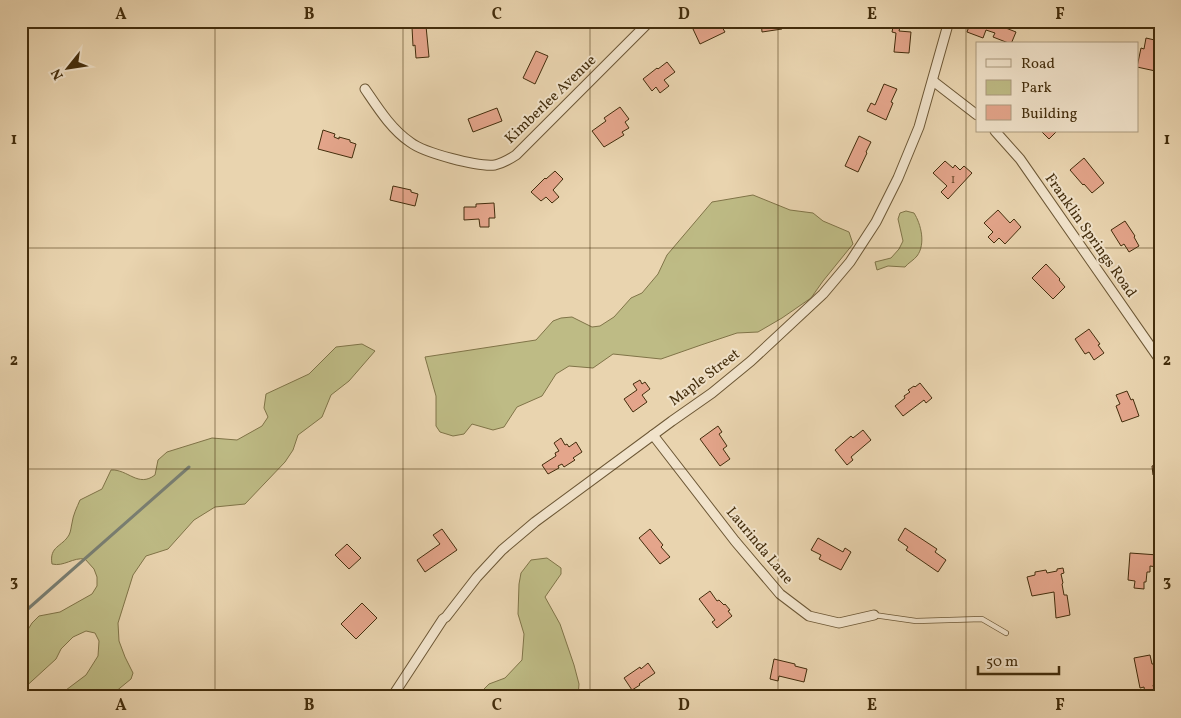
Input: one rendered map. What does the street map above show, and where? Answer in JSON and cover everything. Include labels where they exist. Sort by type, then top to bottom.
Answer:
[{"type":"street","name":"Kimberlee Avenue","points":[[365,89],[387,119],[411,144],[433,153],[471,164],[497,164],[516,155],[650,21]]},
{"type":"street","name":"Maple Street","points":[[392,697],[443,619],[502,550],[535,522],[712,393],[751,361],[823,294],[850,262],[876,222],[898,178],[919,127],[949,21]]},
{"type":"street","points":[[933,81],[976,114]]},
{"type":"street","name":"Franklin Springs Road","points":[[996,132],[1020,159],[1160,360]]},
{"type":"street","name":"Laurinda Lane","points":[[653,435],[735,541],[780,594],[809,616],[839,623],[874,615]]},
{"type":"lane","points":[[874,615],[916,621],[982,618],[1006,633]]},
{"type":"green space","points":[[753,195],[790,210],[813,213],[823,221],[849,232],[853,244],[811,298],[758,332],[737,333],[661,359],[613,354],[593,368],[569,366],[556,374],[542,396],[517,407],[504,427],[493,430],[472,424],[464,434],[453,436],[440,432],[436,426],[436,396],[425,357],[536,340],[553,321],[561,318],[572,317],[592,327],[600,326],[614,317],[631,298],[642,293],[658,274],[667,255],[712,202]]},
{"type":"green space","points":[[906,211],[914,213],[919,223],[922,240],[920,251],[905,267],[888,266],[877,270],[875,262],[891,258],[903,241],[898,219],[900,213]]},
{"type":"green space","points":[[362,344],[375,351],[349,381],[331,395],[322,417],[298,435],[293,450],[285,462],[245,504],[215,507],[194,520],[168,549],[146,556],[133,575],[118,623],[119,641],[133,673],[131,679],[109,697],[65,697],[66,690],[86,675],[98,656],[99,641],[95,633],[86,631],[73,637],[61,649],[56,659],[21,691],[21,641],[32,623],[39,616],[60,612],[92,594],[97,586],[97,577],[94,569],[85,559],[76,559],[56,565],[52,564],[54,550],[70,534],[73,517],[80,500],[102,489],[111,470],[117,470],[143,480],[155,475],[158,460],[167,452],[212,438],[237,440],[262,426],[268,417],[264,408],[266,394],[309,374],[336,347]]},
{"type":"green space","points":[[547,558],[561,568],[561,574],[545,597],[560,624],[574,665],[579,684],[578,697],[483,697],[484,689],[489,684],[505,678],[522,660],[524,634],[518,614],[521,573],[531,560]]},
{"type":"building","points":[[710,21],[712,25],[719,22],[725,32],[700,44],[693,29]]},
{"type":"building","points":[[761,21],[781,21],[782,29],[762,32]]},
{"type":"building","points":[[971,21],[988,21],[1016,32],[1012,42],[1006,42],[993,37],[995,33],[986,30],[983,38],[967,32]]},
{"type":"building","points":[[426,26],[429,57],[416,58],[412,27]]},
{"type":"building","points":[[893,27],[900,27],[899,31],[911,32],[909,53],[894,52],[896,33],[892,32]]},
{"type":"building","points":[[1146,38],[1159,41],[1156,54],[1160,55],[1160,72],[1138,67],[1141,48],[1144,49]]},
{"type":"building","points":[[536,51],[548,56],[535,84],[523,78]]},
{"type":"building","points":[[667,62],[675,72],[664,80],[669,86],[660,93],[656,87],[652,91],[643,79]]},
{"type":"building","points":[[884,84],[897,89],[886,120],[867,111],[871,103],[875,105]]},
{"type":"building","points":[[620,107],[629,119],[625,122],[629,128],[622,132],[624,135],[604,147],[592,131],[606,121],[604,118]]},
{"type":"building","points":[[497,108],[502,121],[473,132],[468,119]]},
{"type":"building","points":[[323,130],[335,134],[334,137],[350,140],[350,142],[356,144],[352,158],[318,149]]},
{"type":"building","points":[[1042,132],[1056,132],[1049,139]]},
{"type":"building","points":[[859,136],[871,142],[858,172],[845,166]]},
{"type":"building","points":[[1084,158],[1104,183],[1092,193],[1070,170]]},
{"type":"building","points":[[945,161],[953,168],[955,165],[960,170],[964,166],[972,173],[948,199],[941,192],[947,186],[933,173]]},
{"type":"building","points":[[555,171],[563,179],[553,190],[559,197],[552,203],[546,197],[541,201],[531,192]]},
{"type":"building","points":[[393,186],[411,190],[411,192],[418,194],[415,206],[390,200]]},
{"type":"building","points":[[494,203],[495,218],[489,218],[489,227],[480,227],[479,219],[464,220],[464,207],[476,207],[476,204]]},
{"type":"building","points":[[998,210],[1010,223],[1014,219],[1021,227],[1005,244],[999,238],[994,243],[988,237],[993,232],[984,223]]},
{"type":"building","points":[[1125,221],[1139,246],[1129,252],[1124,244],[1121,246],[1111,230]]},
{"type":"building","points":[[1046,264],[1065,287],[1053,299],[1032,278]]},
{"type":"building","points":[[1089,329],[1104,353],[1094,360],[1089,352],[1085,354],[1075,339]]},
{"type":"building","points":[[640,380],[642,384],[645,382],[650,389],[642,395],[647,402],[633,412],[624,399],[637,390],[633,384]]},
{"type":"building","points":[[920,383],[932,398],[926,403],[924,400],[903,416],[895,406],[910,392],[908,390]]},
{"type":"building","points":[[1127,391],[1131,400],[1133,399],[1139,416],[1122,422],[1116,406],[1120,404],[1116,395]]},
{"type":"building","points":[[718,426],[722,432],[719,434],[727,446],[723,449],[730,459],[720,466],[700,439]]},
{"type":"building","points":[[863,430],[871,440],[851,457],[853,460],[847,465],[835,450],[851,436],[853,438]]},
{"type":"building","points":[[561,438],[565,445],[567,444],[569,447],[576,442],[582,452],[573,458],[575,460],[564,467],[562,464],[558,466],[559,468],[548,474],[542,465],[556,456],[555,453],[559,451],[554,443]]},
{"type":"building","points":[[1157,445],[1160,445],[1160,473],[1153,475],[1152,466],[1158,464]]},
{"type":"building","points":[[905,528],[937,549],[935,552],[946,560],[938,572],[906,550],[908,547],[898,540]]},
{"type":"building","points":[[442,529],[457,550],[425,572],[417,560],[440,544],[433,535]]},
{"type":"building","points":[[650,529],[663,545],[661,547],[670,557],[660,564],[639,538]]},
{"type":"building","points":[[818,538],[843,552],[845,548],[851,552],[841,570],[819,559],[821,555],[811,550]]},
{"type":"building","points":[[347,544],[361,558],[349,569],[335,555]]},
{"type":"building","points":[[1130,553],[1158,555],[1157,567],[1150,566],[1150,572],[1147,572],[1144,589],[1134,588],[1135,581],[1128,580]]},
{"type":"building","points":[[1063,568],[1064,573],[1061,574],[1062,584],[1064,595],[1067,595],[1070,615],[1056,618],[1054,592],[1032,596],[1027,577],[1035,575],[1035,572],[1046,570],[1047,573]]},
{"type":"building","points":[[710,591],[717,601],[719,600],[725,604],[732,616],[717,628],[712,622],[715,620],[699,599]]},
{"type":"building","points":[[362,603],[377,618],[356,639],[341,624]]},
{"type":"building","points":[[1150,655],[1152,664],[1154,664],[1158,685],[1153,685],[1155,693],[1145,694],[1144,687],[1140,688],[1134,658]]},
{"type":"building","points":[[774,659],[807,669],[804,682],[779,676],[778,681],[770,679]]},
{"type":"building","points":[[648,663],[655,673],[632,690],[624,678]]},
{"type":"waterway","points":[[21,615],[189,467]]}]
